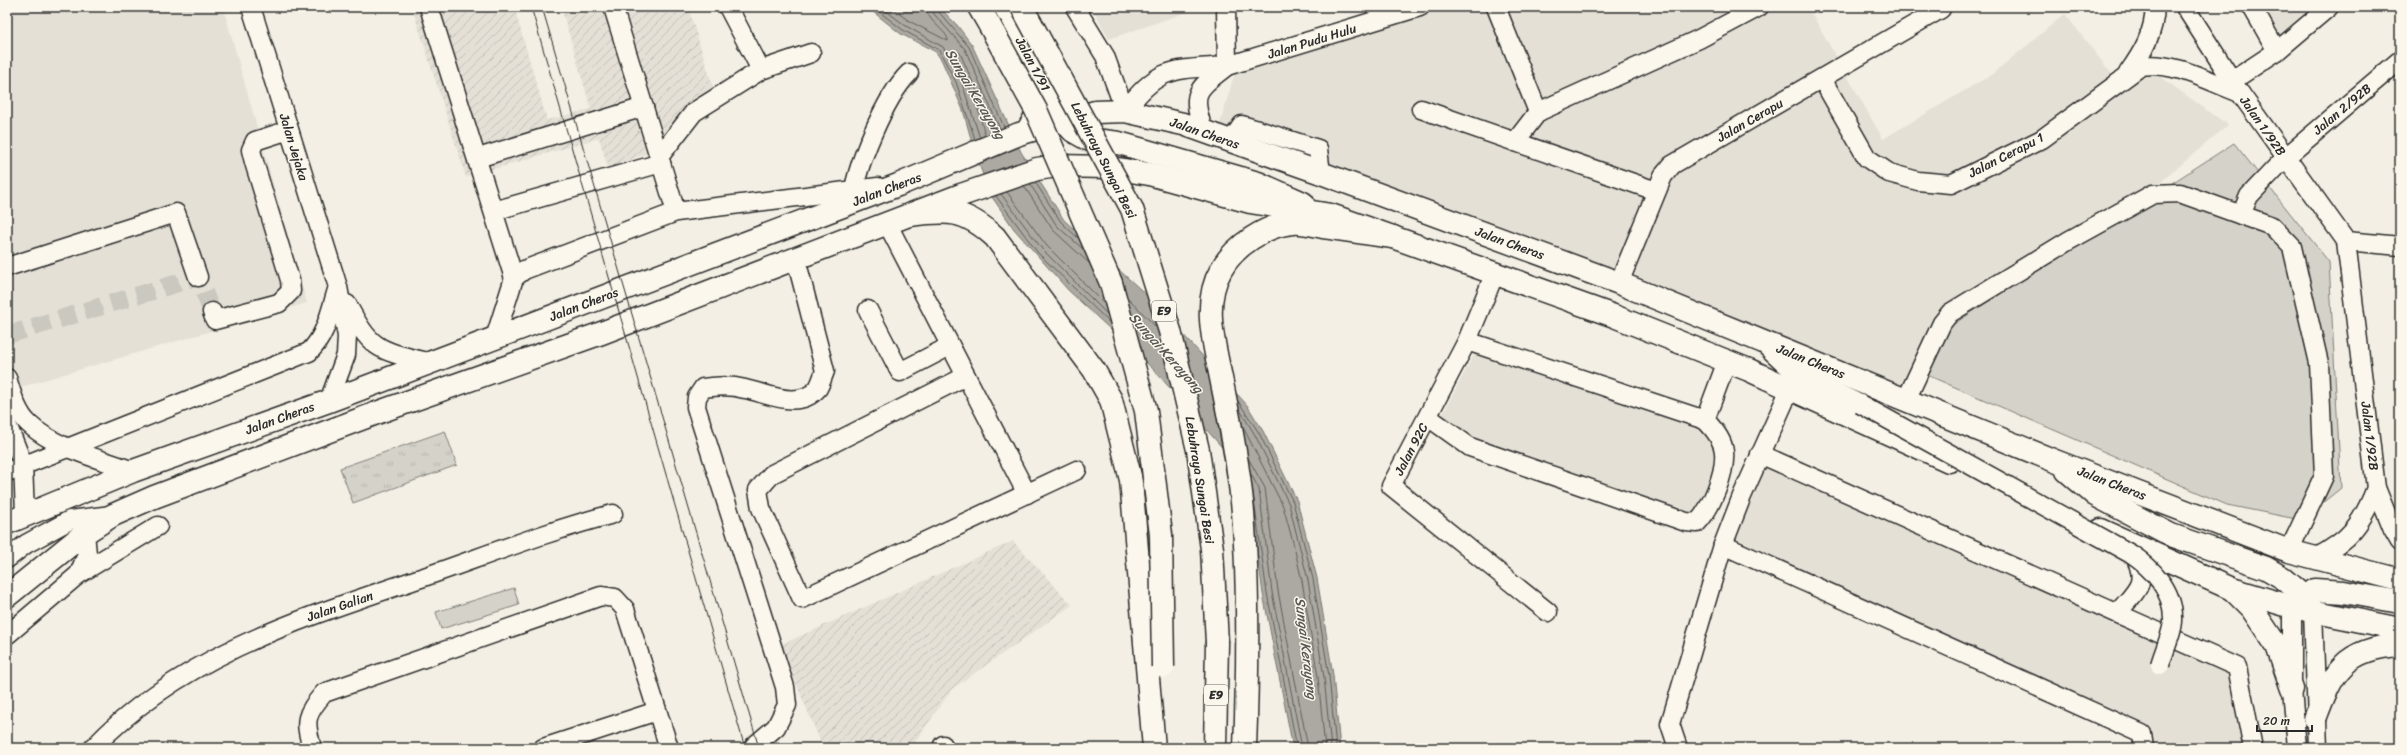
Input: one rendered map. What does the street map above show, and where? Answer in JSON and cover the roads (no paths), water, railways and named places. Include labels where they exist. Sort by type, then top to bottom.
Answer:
[{"type":"main road","points":[[979,7],[1036,110],[1111,283],[1146,411],[1161,535],[1163,667],[1159,748]]},
{"type":"main road","name":"Lebuhraya Sungai Besi","points":[[1022,7],[1132,209],[1168,324],[1198,450],[1212,549],[1217,642],[1215,748]]},
{"type":"main road","points":[[1023,133],[1040,110],[1046,87]]},
{"type":"main road","points":[[1106,167],[1119,143],[1125,111]]},
{"type":"main road","name":"Jalan Cheras","points":[[16,518],[133,472],[329,401],[427,362],[495,338],[853,196],[898,185],[1023,133],[1095,112],[1125,111],[1157,117],[1231,141],[1320,172],[1619,283],[2055,461],[2289,551],[2400,580]]},
{"type":"main road","points":[[1064,121],[1073,131],[1087,139],[1119,143],[1258,182],[1331,215],[1614,316],[1727,361],[2232,589],[2303,604],[2400,629]]},
{"type":"main road","points":[[7,596],[84,533],[113,515],[154,497],[382,411],[599,334],[961,195],[1037,169],[1080,166],[1106,167],[1149,174],[1250,202],[1331,215]]},
{"type":"main road","points":[[910,215],[944,211],[978,221],[995,237],[1094,370],[1111,400],[1131,480],[1154,748]]},
{"type":"main road","points":[[1245,748],[1249,638],[1243,510],[1235,450],[1213,341],[1210,307],[1221,269],[1246,243],[1275,226],[1294,222],[1393,237]]},
{"type":"main road","points":[[2055,461],[2095,495],[2171,535],[2266,568],[2283,578],[2303,604]]},
{"type":"main road","points":[[2232,589],[2252,609],[2277,646],[2292,689]]},
{"type":"main road","points":[[2303,604],[2314,590],[2330,590],[2400,602]]},
{"type":"main road","points":[[2315,719],[2326,687],[2347,661],[2363,651],[2400,645]]},
{"type":"street","name":"Jalan Jejaka","points":[[251,7],[338,287],[347,336],[346,355],[329,401]]},
{"type":"street","points":[[429,7],[478,158],[514,278]]},
{"type":"street","points":[[613,7],[676,212]]},
{"type":"street","points":[[728,7],[761,70]]},
{"type":"street","name":"Jalan 1/91","points":[[1003,7],[1064,121]]},
{"type":"street","points":[[1075,7],[1105,56],[1125,111]]},
{"type":"street","name":"Jalan Pudu Hulu","points":[[1125,111],[1140,90],[1166,73],[1195,67],[1227,66],[1385,13],[1420,7]]},
{"type":"street","points":[[1496,7],[1538,112]]},
{"type":"street","points":[[1515,142],[1538,112],[1699,39],[1759,7]]},
{"type":"street","points":[[2126,75],[2145,49],[2155,20],[2155,7]]},
{"type":"street","name":"Jalan 1/92B","points":[[2185,7],[2236,87],[2285,158],[2346,241],[2376,488],[2393,530],[2400,542]]},
{"type":"street","points":[[2252,7],[2277,51]]},
{"type":"street","points":[[2236,87],[2329,7]]},
{"type":"street","points":[[1227,66],[1228,8]]},
{"type":"street","name":"Jalan Cerapu","points":[[1619,283],[1656,191],[1663,176],[1672,165],[1941,9]]},
{"type":"street","points":[[494,211],[660,160],[694,112],[761,70],[811,53]]},
{"type":"street","name":"Jalan 2/92B","points":[[2241,215],[2249,196],[2285,158],[2400,60]]},
{"type":"street","name":"Jalan Cerapu 1","points":[[1822,79],[1867,158],[1889,173],[1918,181],[1951,184],[2042,139],[2126,75],[2141,66],[2156,64],[2236,87]]},
{"type":"street","name":"Jalan Pudu Hulu","points":[[1204,132],[1197,111],[1196,99],[1202,86],[1227,66]]},
{"type":"street","points":[[495,338],[514,278],[524,270],[676,212],[853,196],[867,148],[892,95],[909,73]]},
{"type":"street","points":[[478,158],[644,107]]},
{"type":"street","points":[[1421,109],[1656,191]]},
{"type":"street","points":[[212,312],[215,320],[280,303],[291,291],[290,280],[259,184],[251,150],[255,141],[289,130]]},
{"type":"street","points":[[1906,400],[1942,323],[1950,313],[2068,241],[2153,194],[2180,193],[2272,226],[2292,247],[2319,363],[2324,476],[2289,551]]},
{"type":"street","points":[[7,266],[176,213],[198,277]]},
{"type":"street","points":[[887,223],[1027,494]]},
{"type":"street","points":[[2346,241],[2400,246]]},
{"type":"street","points":[[754,746],[776,727],[785,711],[787,705],[785,687],[696,407],[697,397],[702,388],[725,385],[747,389],[783,400],[806,396],[818,388],[825,370],[796,258]]},
{"type":"street","name":"Jalan 92C","points":[[1494,273],[1467,341],[1391,486],[1548,612]]},
{"type":"street","name":"Jalan Jejaka","points":[[338,287],[364,336],[374,345],[387,353],[427,362]]},
{"type":"street","points":[[7,472],[23,464],[309,352],[318,344],[324,332],[338,287]]},
{"type":"street","points":[[868,310],[900,372],[950,346]]},
{"type":"street","points":[[1760,340],[1794,372],[1860,404],[2131,554],[2150,567],[2160,580],[2169,602],[2173,619],[2160,665]]},
{"type":"street","points":[[1428,417],[1470,447],[1686,522],[1697,523],[1706,514],[1723,468],[1724,450],[1714,428],[1705,420],[1467,341]]},
{"type":"street","points":[[1705,420],[1727,361]]},
{"type":"street","points":[[1749,370],[1860,404]]},
{"type":"street","points":[[966,376],[772,474],[758,490],[761,508],[802,599],[1077,470]]},
{"type":"street","points":[[7,378],[16,405],[28,424],[48,438],[133,472]]},
{"type":"street","points":[[1678,748],[1670,724],[1723,545],[1760,454],[1790,389]]},
{"type":"street","points":[[7,427],[23,464],[16,518]]},
{"type":"street","points":[[1760,454],[2237,667],[2253,748]]},
{"type":"street","name":"Jalan 1/92B","points":[[2315,558],[2332,550],[2351,534],[2360,523],[2376,488]]},
{"type":"street","name":"Jalan Galian","points":[[93,748],[160,690],[228,651],[270,632],[319,612],[422,578],[501,548],[573,524],[613,514]]},
{"type":"street","points":[[7,559],[26,544],[70,520],[113,515]]},
{"type":"street","points":[[7,635],[80,574],[158,526]]},
{"type":"street","points":[[80,574],[87,554],[84,533]]},
{"type":"street","points":[[2117,613],[2140,586],[2141,567],[2126,541]]},
{"type":"street","points":[[1723,545],[2142,734],[2144,748]]},
{"type":"street","points":[[312,748],[306,726],[310,708],[324,693],[601,596],[615,598],[624,610],[669,748]]},
{"type":"street","points":[[2297,748],[2292,689],[2303,604]]},
{"type":"street","points":[[2303,604],[2318,748]]},
{"type":"street","points":[[543,748],[657,711]]},
{"type":"water","name":"Sungai Kerayong","points":[[867,7],[939,7],[957,25],[972,45],[1021,152],[1064,220],[1151,299],[1247,405],[1263,431],[1297,501],[1317,578],[1333,675],[1340,748],[1293,748],[1263,594],[1255,536],[1227,453],[1154,370],[1068,290],[1014,229],[992,197],[976,157],[963,110],[942,61],[936,52],[901,34]]},
{"type":"tunnel","points":[[7,335],[198,277],[212,312]]},
{"type":"tram line","points":[[531,7],[745,748]]},
{"type":"tram line","points":[[542,7],[759,748]]}]
